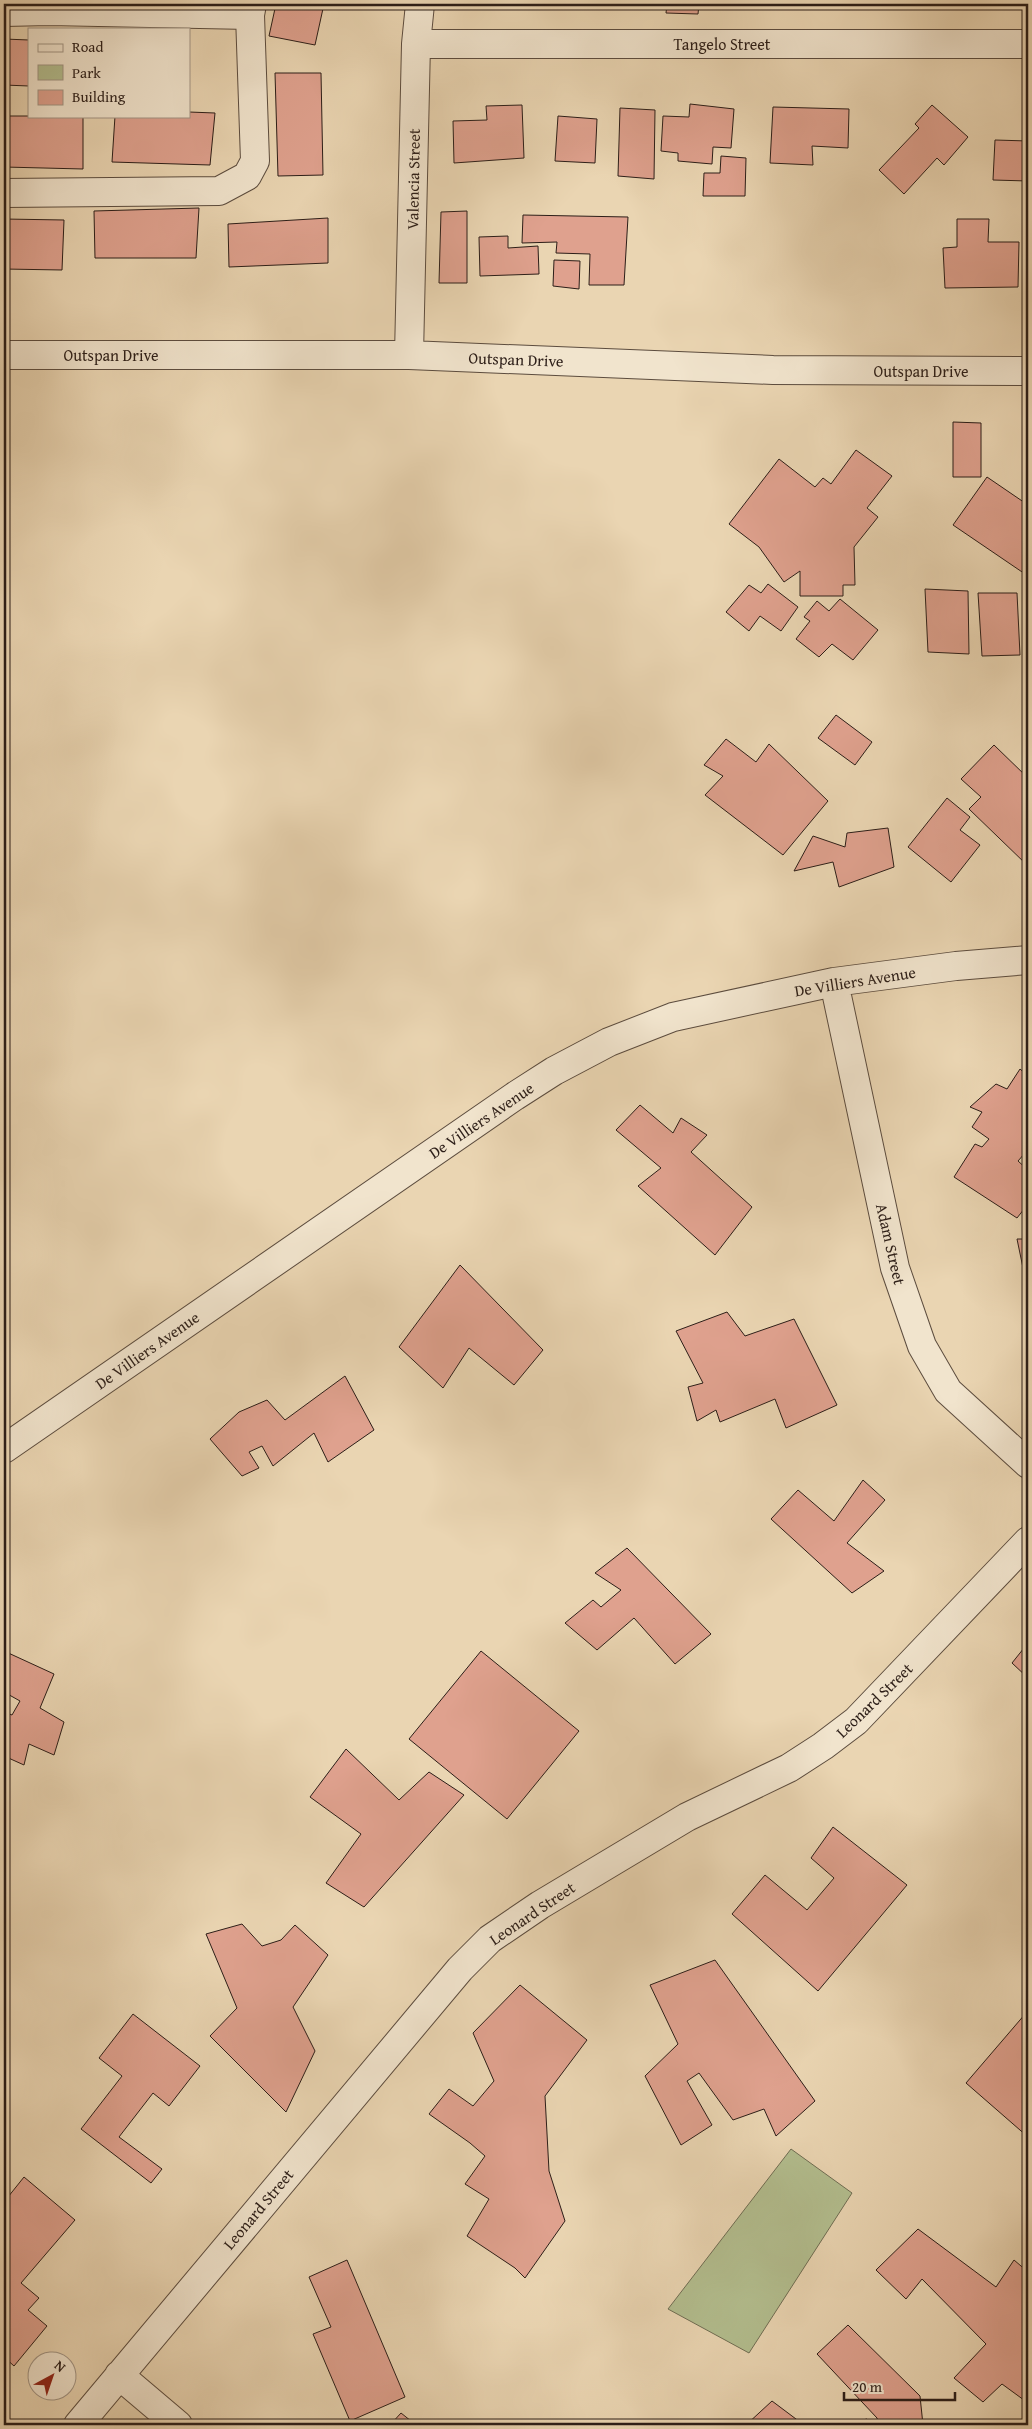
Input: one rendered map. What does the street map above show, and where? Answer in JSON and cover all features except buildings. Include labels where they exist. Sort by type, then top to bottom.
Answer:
[{"type":"street","name":"Valencia Street","points":[[409,355],[416,44],[420,4]]},
{"type":"street","points":[[4,12],[251,9],[254,161],[247,176],[219,191],[4,193]]},
{"type":"street","name":"Tangelo Street","points":[[416,44],[1028,44]]},
{"type":"street","name":"Outspan Drive","points":[[4,354],[409,355],[773,370],[1028,371]]},
{"type":"street","name":"De Villiers Avenue","points":[[4,1449],[554,1071],[609,1042],[673,1017],[834,982],[956,966],[1028,960]]},
{"type":"street","name":"Adam Street","points":[[834,982],[895,1268],[922,1346],[948,1391],[1028,1464]]},
{"type":"street","name":"Leonard Street","points":[[78,2425],[460,1969],[490,1939],[533,1909],[687,1817],[789,1768],[823,1746],[856,1721],[1028,1541]]},
{"type":"street","points":[[119,2375],[178,2425]]},
{"type":"green space","points":[[791,2149],[852,2193],[749,2353],[668,2309]]}]
